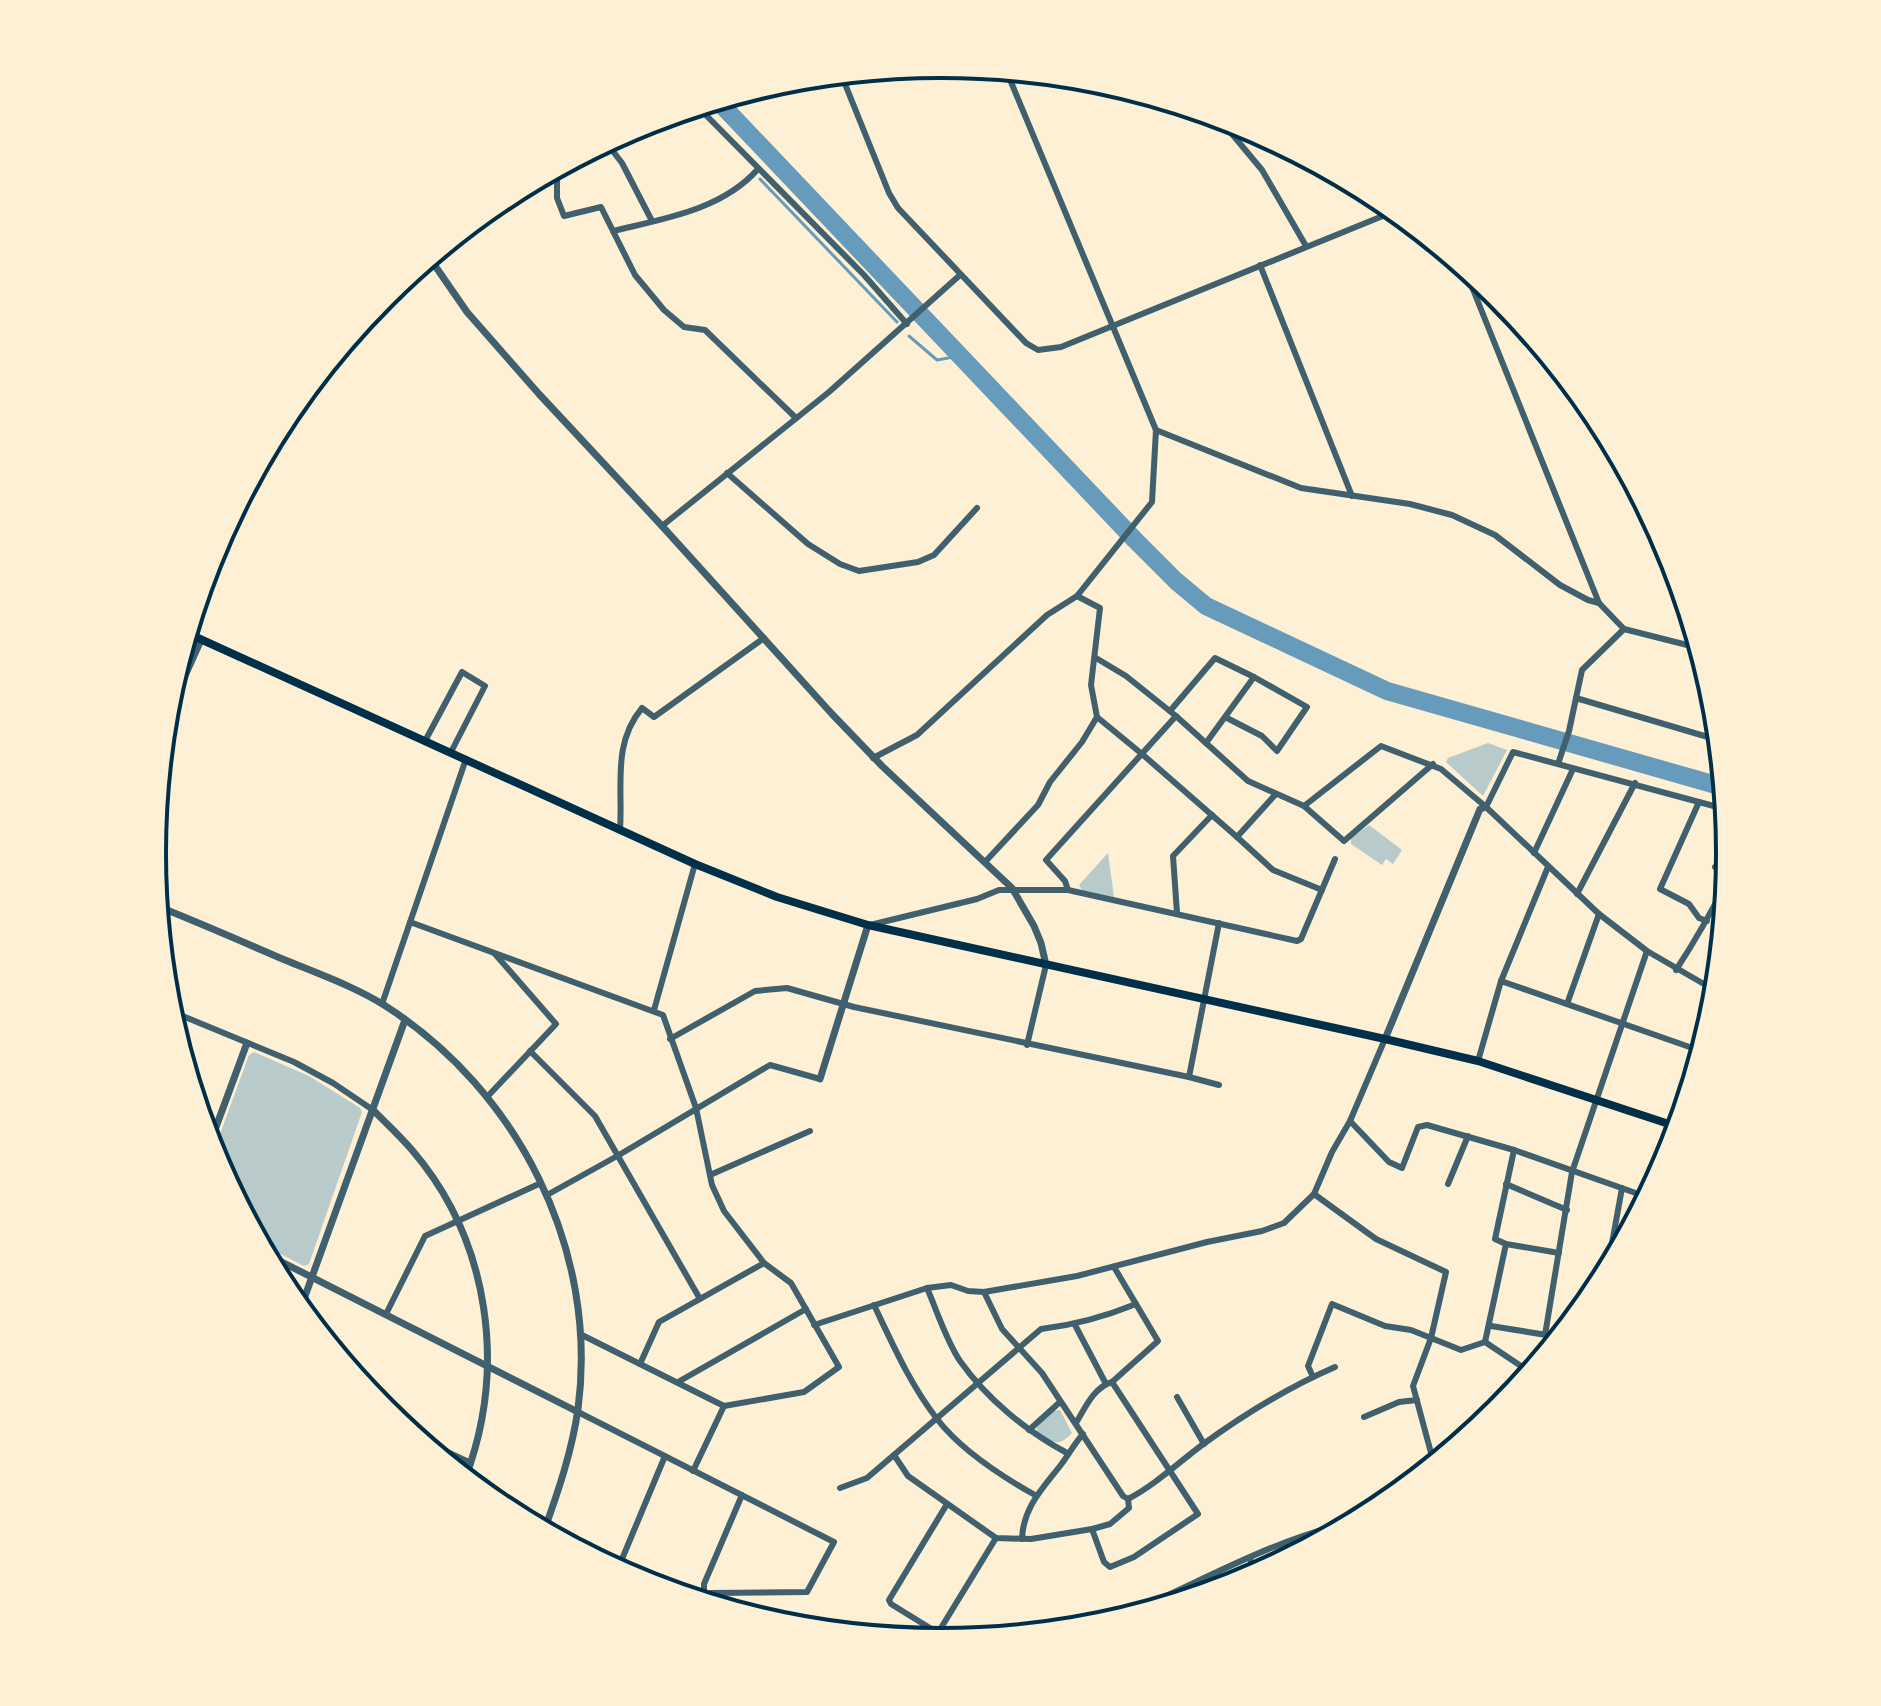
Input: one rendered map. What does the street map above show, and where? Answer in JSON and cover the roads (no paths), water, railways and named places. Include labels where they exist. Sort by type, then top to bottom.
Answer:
[{"type":"main road","points":[[196,638],[695,864],[777,897],[868,925],[1478,1061],[1667,1123]]},
{"type":"street","points":[[873,758],[917,735],[1047,615],[1077,596],[1152,502],[1156,430],[1011,82]]},
{"type":"street","points":[[845,84],[893,201],[1026,343],[1038,350],[1061,347],[1114,327],[1381,216]]},
{"type":"street","points":[[705,115],[909,322]]},
{"type":"street","points":[[1233,136],[1262,170],[1306,246]]},
{"type":"street","points":[[613,151],[652,221]]},
{"type":"street","points":[[613,231],[703,208],[747,181],[758,169]]},
{"type":"street","points":[[557,180],[557,198],[564,216],[601,207],[635,275],[674,321],[684,327],[705,330],[796,418]]},
{"type":"street","points":[[1260,265],[1352,496]]},
{"type":"street","points":[[435,266],[477,324],[539,394],[873,758],[1012,888],[1034,926],[1046,965],[1027,1045]]},
{"type":"street","points":[[662,526],[796,418],[960,275]]},
{"type":"street","points":[[1474,291],[1599,603],[1624,629],[1687,645]]},
{"type":"street","points":[[1156,430],[1301,488],[1410,504],[1452,515],[1495,535],[1560,585],[1599,603]]},
{"type":"street","points":[[727,473],[808,544],[840,564],[859,571],[918,562],[934,555],[977,508]]},
{"type":"street","points":[[1077,596],[1100,608],[1091,685],[1097,717],[1273,870],[1322,890]]},
{"type":"street","points":[[1558,764],[1569,731],[1582,670],[1624,629]]},
{"type":"street","points":[[620,830],[623,738],[642,708],[654,717],[764,638]]},
{"type":"street","points":[[188,669],[201,640]]},
{"type":"street","points":[[1096,658],[1126,676],[1170,711],[1248,781],[1304,806],[1344,841],[1433,764]]},
{"type":"street","points":[[1170,711],[1215,658],[1307,707],[1277,751],[1262,736],[1225,717]]},
{"type":"street","points":[[425,741],[462,672],[485,686],[451,752]]},
{"type":"street","points":[[1206,743],[1254,677]]},
{"type":"street","points":[[1576,698],[1707,737]]},
{"type":"street","points":[[1068,890],[1065,881],[1046,860],[1176,716]]},
{"type":"street","points":[[985,862],[1038,805],[1050,782],[1082,742],[1097,717]]},
{"type":"street","points":[[1304,806],[1381,746],[1433,764],[1486,807],[1599,914],[1647,951],[1704,985]]},
{"type":"street","points":[[814,1325],[927,1288],[951,1285],[984,1292],[1114,1267],[1273,1228],[1297,1213],[1314,1194],[1332,1152],[1350,1121],[1480,809],[1486,807],[1513,752],[1714,806]]},
{"type":"street","points":[[382,1004],[466,759]]},
{"type":"street","points":[[1534,853],[1573,769]]},
{"type":"street","points":[[1577,894],[1635,783]]},
{"type":"street","points":[[1237,837],[1275,795]]},
{"type":"street","points":[[1699,802],[1660,889],[1689,904],[1699,918],[1707,921]]},
{"type":"street","points":[[1177,913],[1173,856],[1212,815]]},
{"type":"street","points":[[547,1195],[770,1065],[820,1079],[868,925],[1012,888],[1068,890],[1297,941],[1301,939],[1335,859]]},
{"type":"street","points":[[654,1010],[695,864]]},
{"type":"street","points":[[1478,1061],[1501,981],[1548,867]]},
{"type":"street","points":[[1676,970],[1714,908]]},
{"type":"street","points":[[168,910],[347,985],[382,1004],[444,1051],[488,1096],[522,1146],[547,1195],[569,1261],[580,1334],[578,1412],[560,1487],[548,1521]]},
{"type":"street","points":[[1567,1004],[1599,914]]},
{"type":"street","points":[[410,922],[663,1015],[696,1108],[710,1175],[724,1211],[764,1263],[791,1283],[839,1367],[804,1392],[724,1406],[580,1334]]},
{"type":"street","points":[[1189,1077],[1219,923]]},
{"type":"street","points":[[1491,1326],[1545,1335],[1572,1172],[1647,951]]},
{"type":"street","points":[[488,1096],[556,1024],[494,952]]},
{"type":"street","points":[[1501,981],[1691,1047]]},
{"type":"street","points":[[670,1039],[764,989],[787,988],[1027,1045],[1219,1085]]},
{"type":"street","points":[[183,1017],[315,1073],[373,1110],[413,1150],[437,1184],[458,1221],[478,1275],[486,1308],[488,1367],[484,1409],[469,1468]]},
{"type":"street","points":[[305,1296],[405,1020]]},
{"type":"street","points":[[216,1127],[247,1043]]},
{"type":"street","points":[[530,1051],[595,1116],[700,1299]]},
{"type":"street","points":[[1350,1121],[1389,1162],[1402,1168],[1418,1127],[1427,1125],[1514,1150],[1637,1193]]},
{"type":"street","points":[[710,1175],[810,1131]]},
{"type":"street","points":[[1448,1184],[1468,1136]]},
{"type":"street","points":[[1514,1150],[1495,1239],[1506,1244],[1559,1253]]},
{"type":"street","points":[[386,1314],[425,1236],[541,1183]]},
{"type":"street","points":[[1506,1184],[1567,1210]]},
{"type":"street","points":[[1613,1240],[1622,1188]]},
{"type":"street","points":[[1314,1194],[1376,1239],[1446,1272],[1431,1338],[1413,1386],[1431,1452]]},
{"type":"street","points":[[1485,1342],[1491,1326],[1506,1244]]},
{"type":"street","points":[[283,1263],[834,1542],[807,1592],[716,1595]]},
{"type":"street","points":[[640,1364],[659,1322],[764,1263]]},
{"type":"street","points":[[1076,1423],[1093,1395],[1158,1341],[1114,1267]]},
{"type":"street","points":[[927,1288],[959,1358],[977,1381],[1029,1430],[1067,1453]]},
{"type":"street","points":[[894,1455],[908,1476],[996,1538],[1022,1539],[1092,1529],[1114,1521],[1129,1508],[1128,1499],[1042,1373],[997,1321],[984,1292]]},
{"type":"street","points":[[840,1488],[867,1478],[1041,1329],[1103,1318],[1136,1304]]},
{"type":"street","points":[[1313,1377],[1308,1366],[1332,1304],[1385,1326],[1411,1330],[1461,1350],[1485,1342]]},
{"type":"street","points":[[874,1305],[907,1374],[937,1419],[984,1461],[1035,1495]]},
{"type":"street","points":[[678,1382],[806,1309]]},
{"type":"street","points":[[1075,1325],[1109,1383],[1198,1510],[1196,1518],[1134,1557],[1110,1567],[1104,1562],[1092,1529]]},
{"type":"street","points":[[1485,1342],[1521,1366]]},
{"type":"street","points":[[1128,1499],[1204,1444],[1313,1377],[1335,1367]]},
{"type":"street","points":[[1177,1397],[1204,1444]]},
{"type":"street","points":[[1364,1417],[1399,1402],[1417,1400]]},
{"type":"street","points":[[1029,1430],[1060,1402]]},
{"type":"street","points":[[693,1471],[724,1406]]},
{"type":"street","points":[[1022,1539],[1024,1521],[1035,1495],[1083,1434]]},
{"type":"street","points":[[452,1454],[471,1463]]},
{"type":"street","points":[[622,1559],[665,1456]]},
{"type":"street","points":[[704,1591],[704,1584],[742,1495]]},
{"type":"street","points":[[929,1628],[889,1600],[947,1504]]},
{"type":"street","points":[[1178,1591],[1316,1530]]},
{"type":"street","points":[[941,1628],[996,1538]]},
{"type":"street","points":[[1250,1558],[1251,1563]]},
{"type":"waterway","points":[[725,109],[1134,539],[1206,606],[1387,691],[1712,784]]},
{"type":"waterway","points":[[760,179],[897,322]]},
{"type":"waterway","points":[[909,336],[937,360],[959,356]]}]
